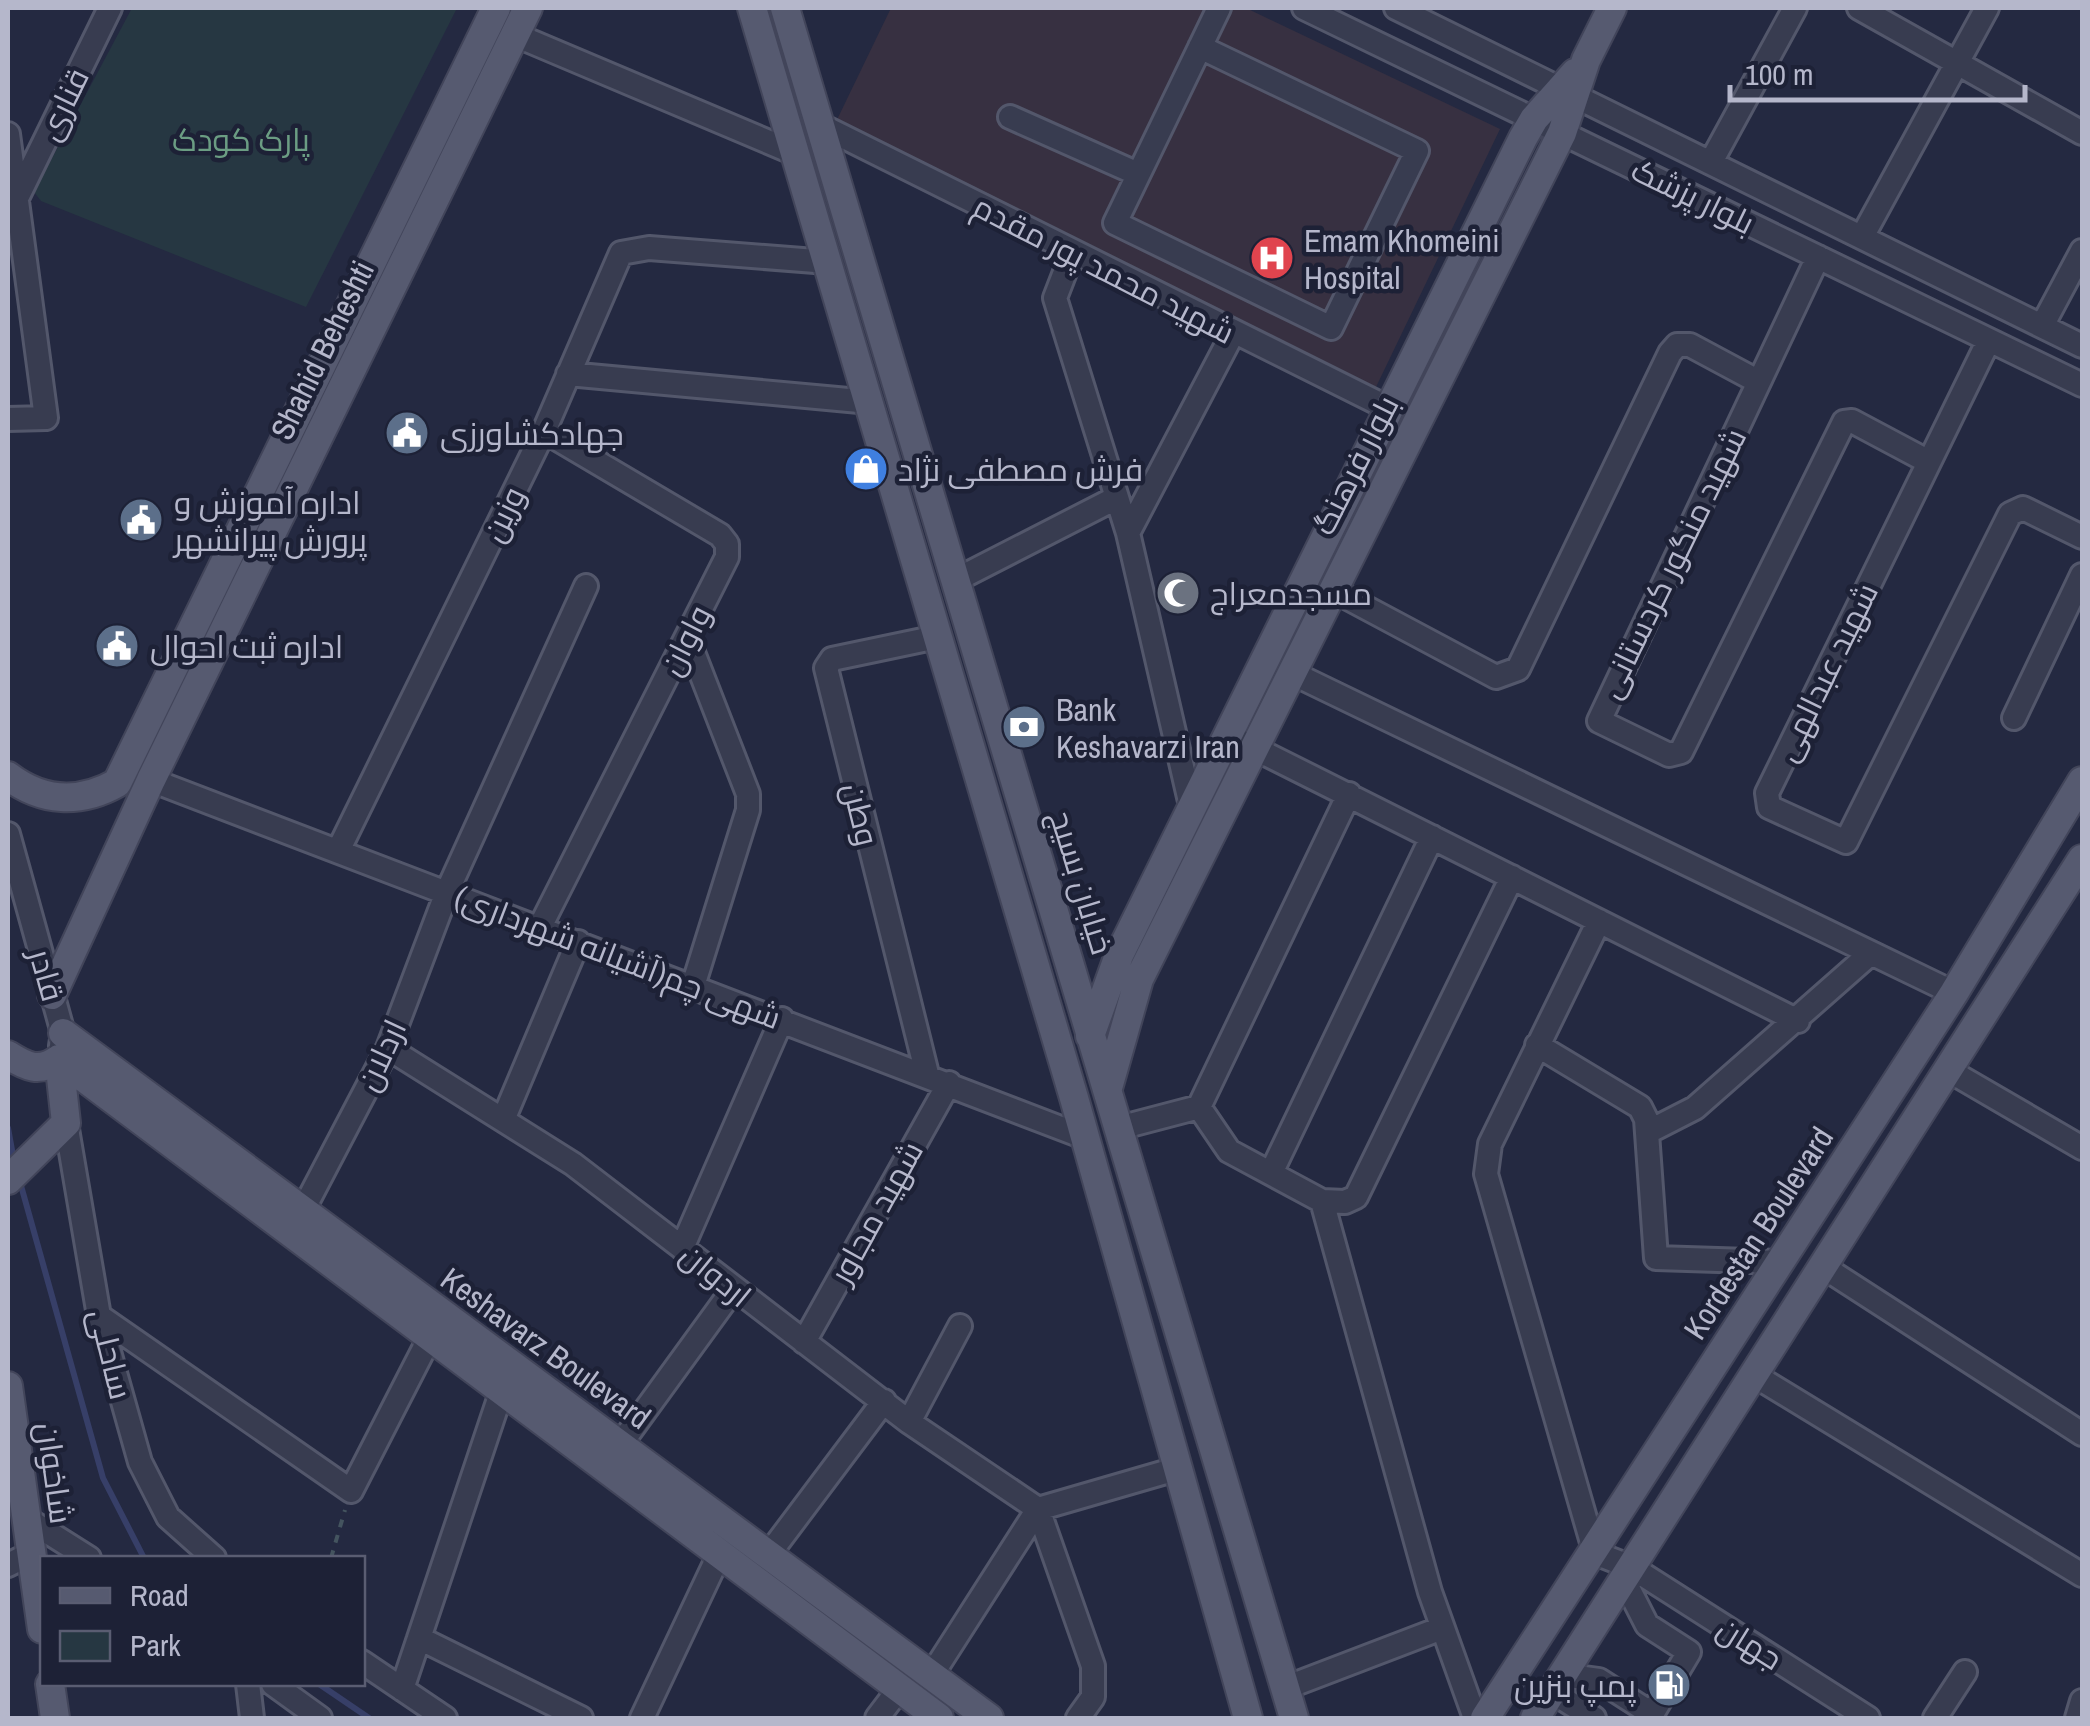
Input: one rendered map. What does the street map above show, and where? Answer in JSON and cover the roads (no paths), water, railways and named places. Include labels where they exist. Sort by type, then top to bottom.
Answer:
[{"type":"main road","name":"Shahid Beheshti","points":[[8,776],[44,795],[69,798],[93,796],[117,783],[496,8]]},
{"type":"main road","name":"Shahid Beheshti","points":[[52,995],[151,780],[528,8]]},
{"type":"main road","name":"خیابان بسیج","points":[[786,8],[1294,1718]]},
{"type":"main road","points":[[1567,90],[1612,8]]},
{"type":"main road","points":[[746,10],[797,154],[870,402],[1058,1044],[1248,1718]]},
{"type":"main road","name":"بلوار فرهنگ","points":[[1107,1089],[1124,966],[1241,742],[1390,410],[1528,129],[1567,90]]},
{"type":"main road","name":"بلوار فرهنگ","points":[[1091,1036],[1192,810],[1290,672],[1557,141],[1567,90]]},
{"type":"main road","points":[[350,306],[376,319]]},
{"type":"main road","points":[[228,555],[254,570]]},
{"type":"main road","points":[[159,696],[185,710]]},
{"type":"main road","name":"Kordestan Boulevard","points":[[1485,1718],[1954,993],[2082,781]]},
{"type":"main road","points":[[1535,1718],[2082,859]]},
{"type":"main road","points":[[1062,938],[1073,951],[1124,966]]},
{"type":"main road","points":[[1058,1044],[1091,1036]]},
{"type":"main road","points":[[18,1062],[46,1068],[61,1046]]},
{"type":"main road","points":[[9,1178],[60,1129],[61,1046]]},
{"type":"main road","name":"Keshavarz Boulevard","points":[[61,1046],[302,1212],[989,1718]]},
{"type":"main road","name":"Keshavarz Boulevard","points":[[61,1046],[429,1339],[939,1718]]},
{"type":"main road","points":[[1126,1286],[1162,1276]]},
{"type":"main road","name":"شاخوان","points":[[8,1386],[27,1519],[20,1559],[40,1622]]},
{"type":"main road","points":[[50,1686],[55,1718]]},
{"type":"street","name":"قناری","points":[[16,200],[110,8]]},
{"type":"street","points":[[1200,47],[1417,151],[1331,328],[1114,223],[1219,8]]},
{"type":"street","name":"بلوار پزشک","points":[[1304,8],[1528,129],[1818,257],[2082,385]]},
{"type":"street","name":"بلوار پزشک","points":[[1396,8],[2082,346]]},
{"type":"street","points":[[1711,162],[1795,8]]},
{"type":"street","points":[[1859,8],[2082,133]]},
{"type":"street","points":[[1862,237],[1988,8]]},
{"type":"street","points":[[514,34],[797,154]]},
{"type":"street","points":[[1010,117],[1138,174]]},
{"type":"street","name":"شهید محمد پور مقدم","points":[[820,125],[1390,410]]},
{"type":"street","points":[[8,134],[46,418],[8,419]]},
{"type":"street","name":"وزین","points":[[338,851],[544,431],[621,253],[650,248],[828,262]]},
{"type":"street","points":[[2042,326],[2082,251]]},
{"type":"street","points":[[1072,254],[1061,274],[1056,298],[1128,532],[1192,810]]},
{"type":"street","name":"شهید منگور کردستانی","points":[[1818,257],[1600,711],[1599,721],[1604,727],[1676,756],[1844,422],[1852,421],[1928,462]]},
{"type":"street","points":[[1128,532],[1233,333]]},
{"type":"street","points":[[1928,462],[1989,340]]},
{"type":"street","points":[[1331,589],[1496,677],[1510,675],[1518,669],[1670,353],[1678,346],[1690,345],[1759,382]]},
{"type":"street","points":[[568,374],[870,402]]},
{"type":"street","name":"واوان","points":[[540,927],[727,557],[720,534],[544,431]]},
{"type":"street","name":"شهید عبدالهی","points":[[1928,462],[1767,792],[1769,807],[1846,842],[2010,514],[2023,508],[2082,538]]},
{"type":"street","points":[[956,580],[1116,498]]},
{"type":"street","points":[[2014,718],[2082,575]]},
{"type":"street","name":"اردلان","points":[[302,1212],[388,1048],[448,892],[586,586]]},
{"type":"street","points":[[686,636],[748,794],[748,810],[693,986]]},
{"type":"street","name":"وطن","points":[[936,637],[832,659],[826,668],[938,1078]]},
{"type":"street","points":[[1290,672],[1954,993]]},
{"type":"street","points":[[1241,742],[1798,1021]]},
{"type":"street","name":"شهی چم(آشیانه شهرداری)","points":[[151,780],[1084,1137]]},
{"type":"street","points":[[1119,1128],[1199,1107],[1349,794]]},
{"type":"street","name":"قادر","points":[[8,834],[52,995],[61,1046]]},
{"type":"street","points":[[1271,1173],[1432,838]]},
{"type":"street","points":[[1199,1107],[1229,1151],[1322,1200],[1345,1202],[1356,1197],[1512,877]]},
{"type":"street","points":[[1595,1553],[1486,1174],[1490,1144],[1599,921]]},
{"type":"street","points":[[502,1120],[578,942]]},
{"type":"street","points":[[1648,1132],[1695,1108],[1871,953]]},
{"type":"street","points":[[682,1248],[782,1020]]},
{"type":"street","points":[[1537,1045],[1630,1097],[1646,1119],[1656,1258],[1782,1262]]},
{"type":"street","name":"اردوان","points":[[388,1048],[573,1164],[732,1290],[909,1422],[1038,1509]]},
{"type":"street","points":[[1948,1070],[2082,1148]]},
{"type":"street","name":"شهید مجاور","points":[[804,1342],[938,1078]]},
{"type":"street","name":"ساحلی","points":[[60,1129],[99,1316],[140,1462],[168,1517],[212,1556]]},
{"type":"street","points":[[1322,1200],[1442,1628],[1475,1718]]},
{"type":"street","points":[[1825,1268],[2082,1434]]},
{"type":"street","points":[[620,1445],[732,1290]]},
{"type":"street","points":[[99,1316],[351,1492],[429,1339]]},
{"type":"street","points":[[909,1422],[960,1326]]},
{"type":"street","points":[[1754,1374],[2082,1575]]},
{"type":"street","points":[[402,1689],[501,1393]]},
{"type":"street","points":[[769,1554],[884,1401]]},
{"type":"street","points":[[931,1676],[1038,1509],[1176,1469]]},
{"type":"street","points":[[1038,1509],[1093,1666],[1093,1697],[1078,1718]]},
{"type":"street","points":[[27,1519],[86,1556]]},
{"type":"street","name":"جهان","points":[[1595,1553],[1868,1718]]},
{"type":"street","points":[[642,1718],[719,1555]]},
{"type":"street","points":[[1557,1683],[1600,1680],[1652,1714],[1690,1652],[1647,1625],[1627,1573]]},
{"type":"street","points":[[1285,1688],[1442,1628]]},
{"type":"street","points":[[419,1638],[581,1718]]},
{"type":"street","points":[[365,1664],[445,1718]]},
{"type":"street","points":[[1935,1718],[1965,1672]]},
{"type":"street","points":[[1557,1683],[1594,1718]]},
{"type":"street","points":[[248,1686],[252,1718]]},
{"type":"street","points":[[276,1686],[320,1718]]},
{"type":"street","points":[[877,1718],[899,1689]]},
{"type":"waterway","points":[[8,1128],[14,1161]]},
{"type":"waterway","points":[[20,1182],[103,1478],[143,1556]]},
{"type":"waterway","points":[[322,1686],[369,1718]]},
{"type":"place","name":"Emam Khomeini Hospital","points":[[1272,258]]},
{"type":"place","name":"جهادکشاورزی","points":[[407,433]]},
{"type":"place","name":"فرش مصطفی نژاد","points":[[866,469]]},
{"type":"place","name":"اداره آموزش و پرورش پیرانشهر","points":[[141,520]]},
{"type":"place","name":"مسجدمعراج","points":[[1178,593]]},
{"type":"place","name":"اداره ثبت احوال","points":[[117,646]]},
{"type":"place","name":"Bank Keshavarzi Iran","points":[[1024,727]]},
{"type":"place","name":"پمپ بنزین","points":[[1669,1685]]},
{"type":"park label","name":"پارک کودک","points":[[241,139]]}]
